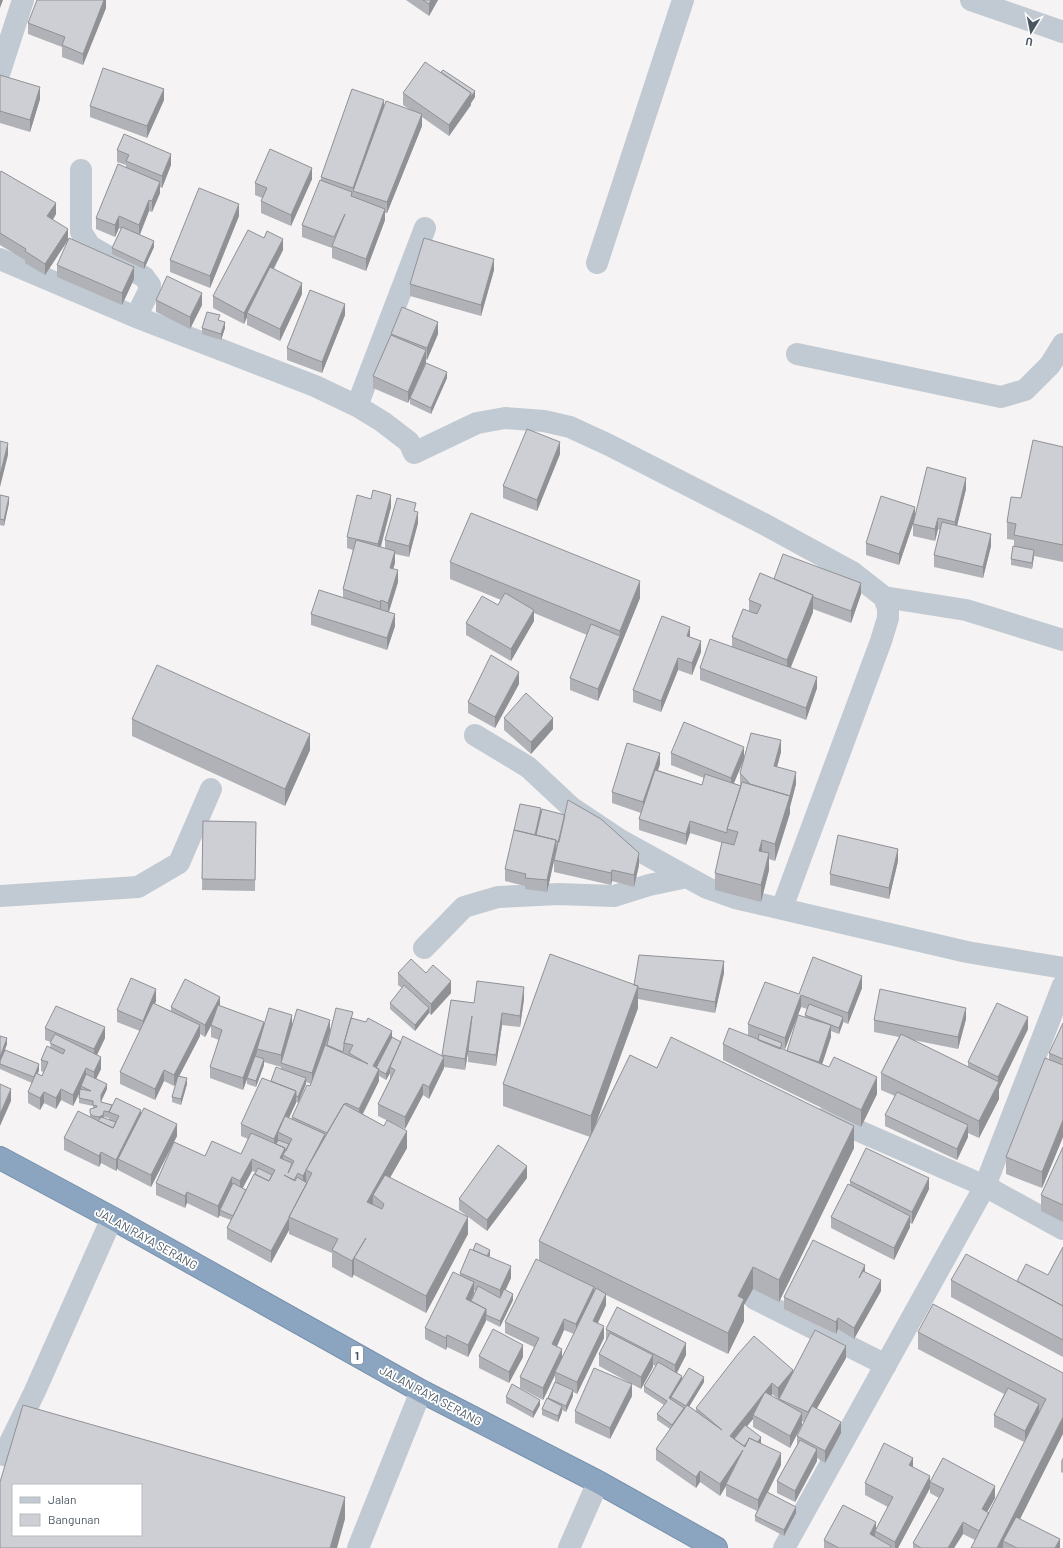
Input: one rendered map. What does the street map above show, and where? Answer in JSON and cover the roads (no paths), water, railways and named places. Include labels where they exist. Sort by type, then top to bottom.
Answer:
[{"type":"highway","name":"JALAN RAYA SERANG","points":[[0,1158],[112,1218],[421,1391],[598,1482],[716,1548]]},
{"type":"street","points":[[0,71],[24,0]]},
{"type":"street","points":[[597,263],[683,0]]},
{"type":"street","points":[[970,0],[1063,32]]},
{"type":"street","points":[[81,170],[81,232],[84,237],[90,246],[144,277],[150,285],[148,293],[136,317]]},
{"type":"street","points":[[357,406],[425,228]]},
{"type":"street","points":[[0,259],[136,317],[315,386],[357,406],[383,422],[409,442],[414,454],[477,423],[505,418],[544,420],[570,427],[609,445],[838,564],[852,572],[884,597],[966,610],[1063,640]]},
{"type":"street","points":[[797,354],[1001,398],[1025,390],[1050,365],[1063,344]]},
{"type":"street","points":[[782,908],[881,641],[888,618],[888,608],[884,597]]},
{"type":"street","points":[[474,735],[528,768],[572,808],[620,840],[707,888],[735,898],[967,952],[1063,968]]},
{"type":"street","points":[[0,896],[138,887],[179,863],[211,789]]},
{"type":"street","points":[[424,948],[464,907],[498,898],[558,894],[614,896],[648,885],[687,877]]},
{"type":"street","points":[[784,1548],[985,1186],[1063,986]]},
{"type":"street","points":[[812,1111],[985,1186],[1063,1229]]},
{"type":"street","points":[[1,1460],[35,1391],[112,1218]]},
{"type":"street","points":[[755,1299],[886,1364]]},
{"type":"street","points":[[358,1548],[421,1391]]},
{"type":"street","points":[[569,1548],[598,1482]]}]
